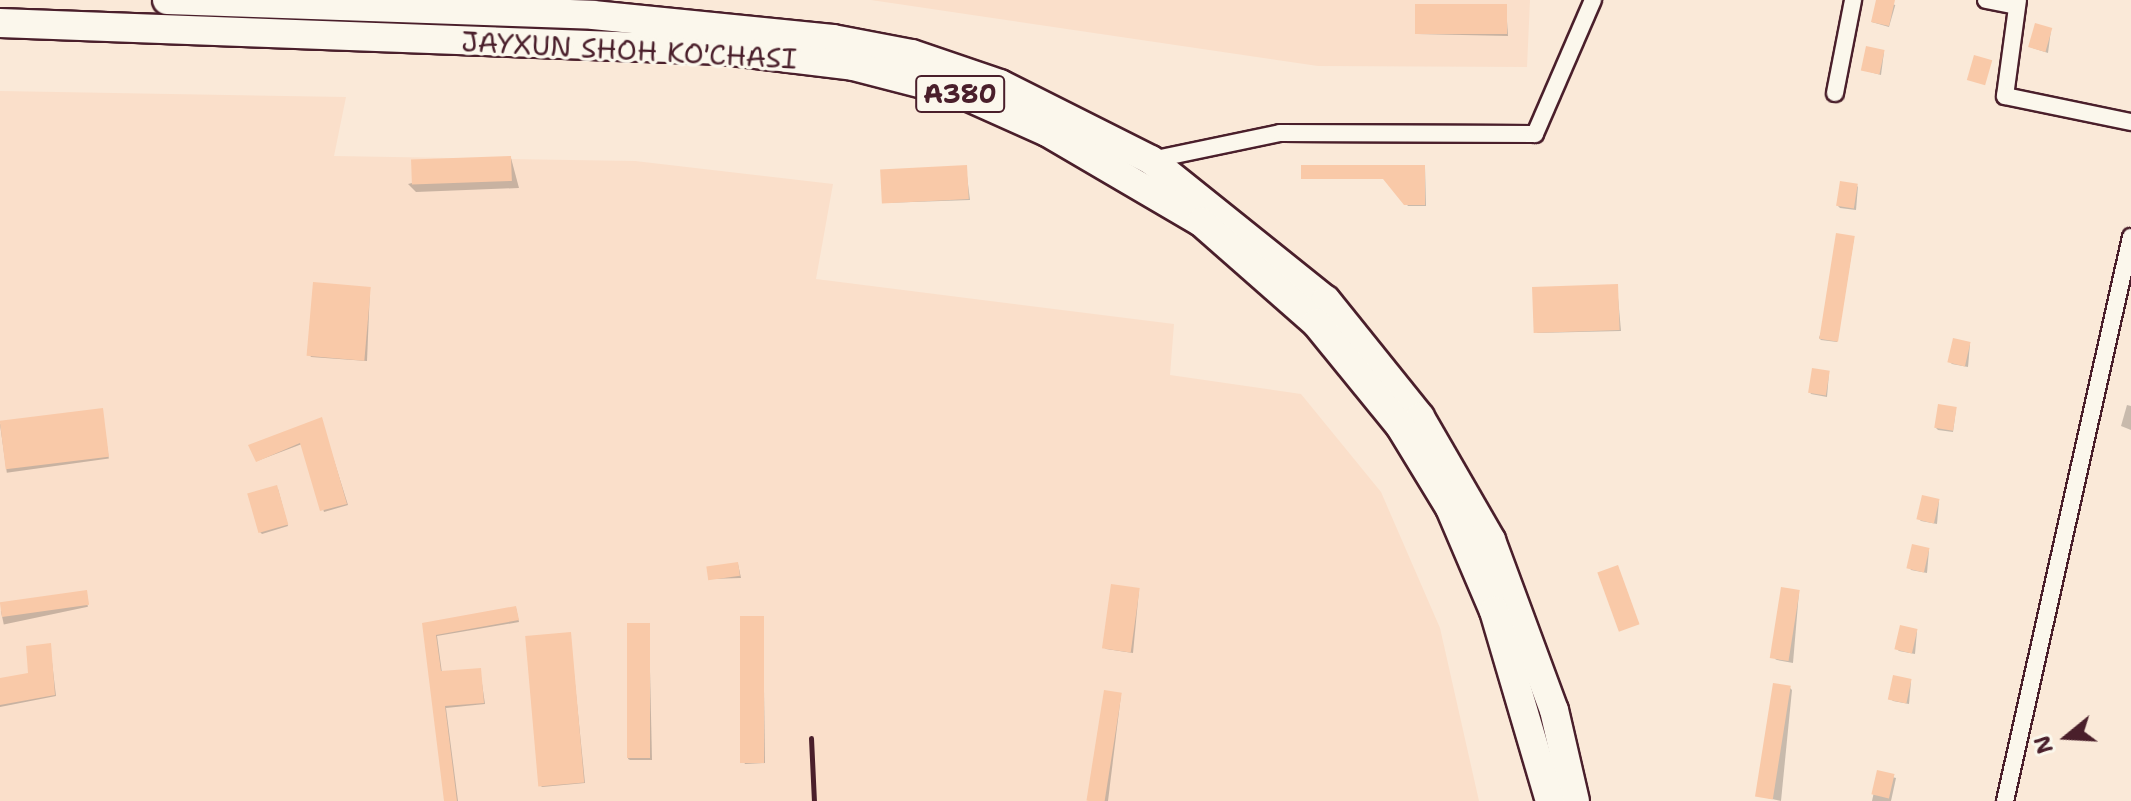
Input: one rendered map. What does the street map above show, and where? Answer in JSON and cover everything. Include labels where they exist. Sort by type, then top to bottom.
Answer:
[{"type":"highway","name":"JAYXUN SHOH KO'CHASI","points":[[167,0],[593,15],[833,39],[912,54],[1000,84],[1151,160],[1326,300],[1420,417],[1491,540],[1554,710],[1575,801]]},
{"type":"highway","points":[[199,1],[199,31]]},
{"type":"highway","name":"JAYXUN SHOH KO'CHASI","points":[[0,23],[723,50],[853,66],[962,94],[1122,172],[1201,222],[1316,323],[1400,426],[1450,508],[1494,611],[1550,801]]},
{"type":"street","points":[[1151,160],[1280,133],[1535,134],[1593,0]]},
{"type":"street","points":[[1835,93],[1853,0]]},
{"type":"street","points":[[1986,0],[2017,3],[2005,96],[2130,122]]},
{"type":"street","points":[[2005,801],[2131,237]]},
{"type":"shaded area","points":[[871,0],[1530,0],[1527,67],[1318,66]]},
{"type":"shaded area","points":[[0,91],[346,97],[334,156],[635,161],[833,184],[816,279],[1174,324],[1170,375],[1301,394],[1381,492],[1440,628],[1479,801],[0,801]]},
{"type":"building","points":[[1876,0],[1895,0],[1889,26],[1871,22]]},
{"type":"building","points":[[1415,4],[1507,4],[1507,34],[1415,34]]},
{"type":"building","points":[[2035,23],[2052,28],[2045,52],[2028,47]]},
{"type":"building","points":[[1866,46],[1885,50],[1879,74],[1861,70]]},
{"type":"building","points":[[1974,55],[1992,60],[1985,85],[1967,80]]},
{"type":"building","points":[[511,156],[512,181],[412,184],[411,159]]},
{"type":"building","points":[[967,165],[969,199],[882,204],[880,170]]},
{"type":"building","points":[[1301,165],[1425,165],[1425,205],[1404,205],[1383,179],[1301,179]]},
{"type":"building","points":[[1840,181],[1858,184],[1854,209],[1836,206]]},
{"type":"building","points":[[1836,233],[1855,236],[1838,342],[1819,339]]},
{"type":"building","points":[[313,282],[371,287],[364,361],[307,356]]},
{"type":"building","points":[[1618,284],[1620,330],[1534,333],[1532,287]]},
{"type":"building","points":[[1953,338],[1971,342],[1965,366],[1947,362]]},
{"type":"building","points":[[1812,368],[1830,371],[1826,396],[1808,393]]},
{"type":"building","points":[[1938,404],[1957,407],[1953,431],[1934,428]]},
{"type":"building","points":[[103,408],[109,457],[6,469],[0,421]]},
{"type":"building","points":[[322,417],[347,504],[320,511],[300,443],[256,462],[248,445]]},
{"type":"building","points":[[277,485],[288,524],[259,533],[247,494]]},
{"type":"building","points":[[1922,495],[1940,499],[1934,523],[1916,519]]},
{"type":"building","points":[[1912,544],[1930,548],[1924,572],[1906,568]]},
{"type":"building","points":[[738,562],[740,576],[708,580],[706,566]]},
{"type":"building","points":[[1618,565],[1640,624],[1619,632],[1597,573]]},
{"type":"building","points":[[1111,584],[1140,588],[1131,652],[1102,648]]},
{"type":"building","points":[[1781,587],[1800,590],[1789,661],[1770,658]]},
{"type":"building","points":[[87,590],[89,605],[2,617],[0,602]]},
{"type":"building","points":[[516,606],[519,620],[436,635],[441,671],[481,668],[484,703],[445,706],[457,801],[444,801],[422,623]]},
{"type":"building","points":[[740,616],[764,616],[764,763],[740,763]]},
{"type":"building","points":[[627,623],[650,623],[650,758],[627,758]]},
{"type":"building","points":[[1900,625],[1918,629],[1912,653],[1894,649]]},
{"type":"building","points":[[571,632],[584,782],[538,786],[525,636]]},
{"type":"building","points":[[51,643],[55,695],[0,705],[0,678],[28,673],[26,646]]},
{"type":"building","points":[[1893,675],[1912,679],[1906,703],[1888,699]]},
{"type":"building","points":[[1773,683],[1791,686],[1773,799],[1755,797]]},
{"type":"building","points":[[1104,690],[1122,693],[1105,801],[1086,801]]},
{"type":"building","points":[[1877,770],[1895,774],[1889,798],[1871,794]]},
{"type":"railway","points":[[811,738],[814,801]]}]
